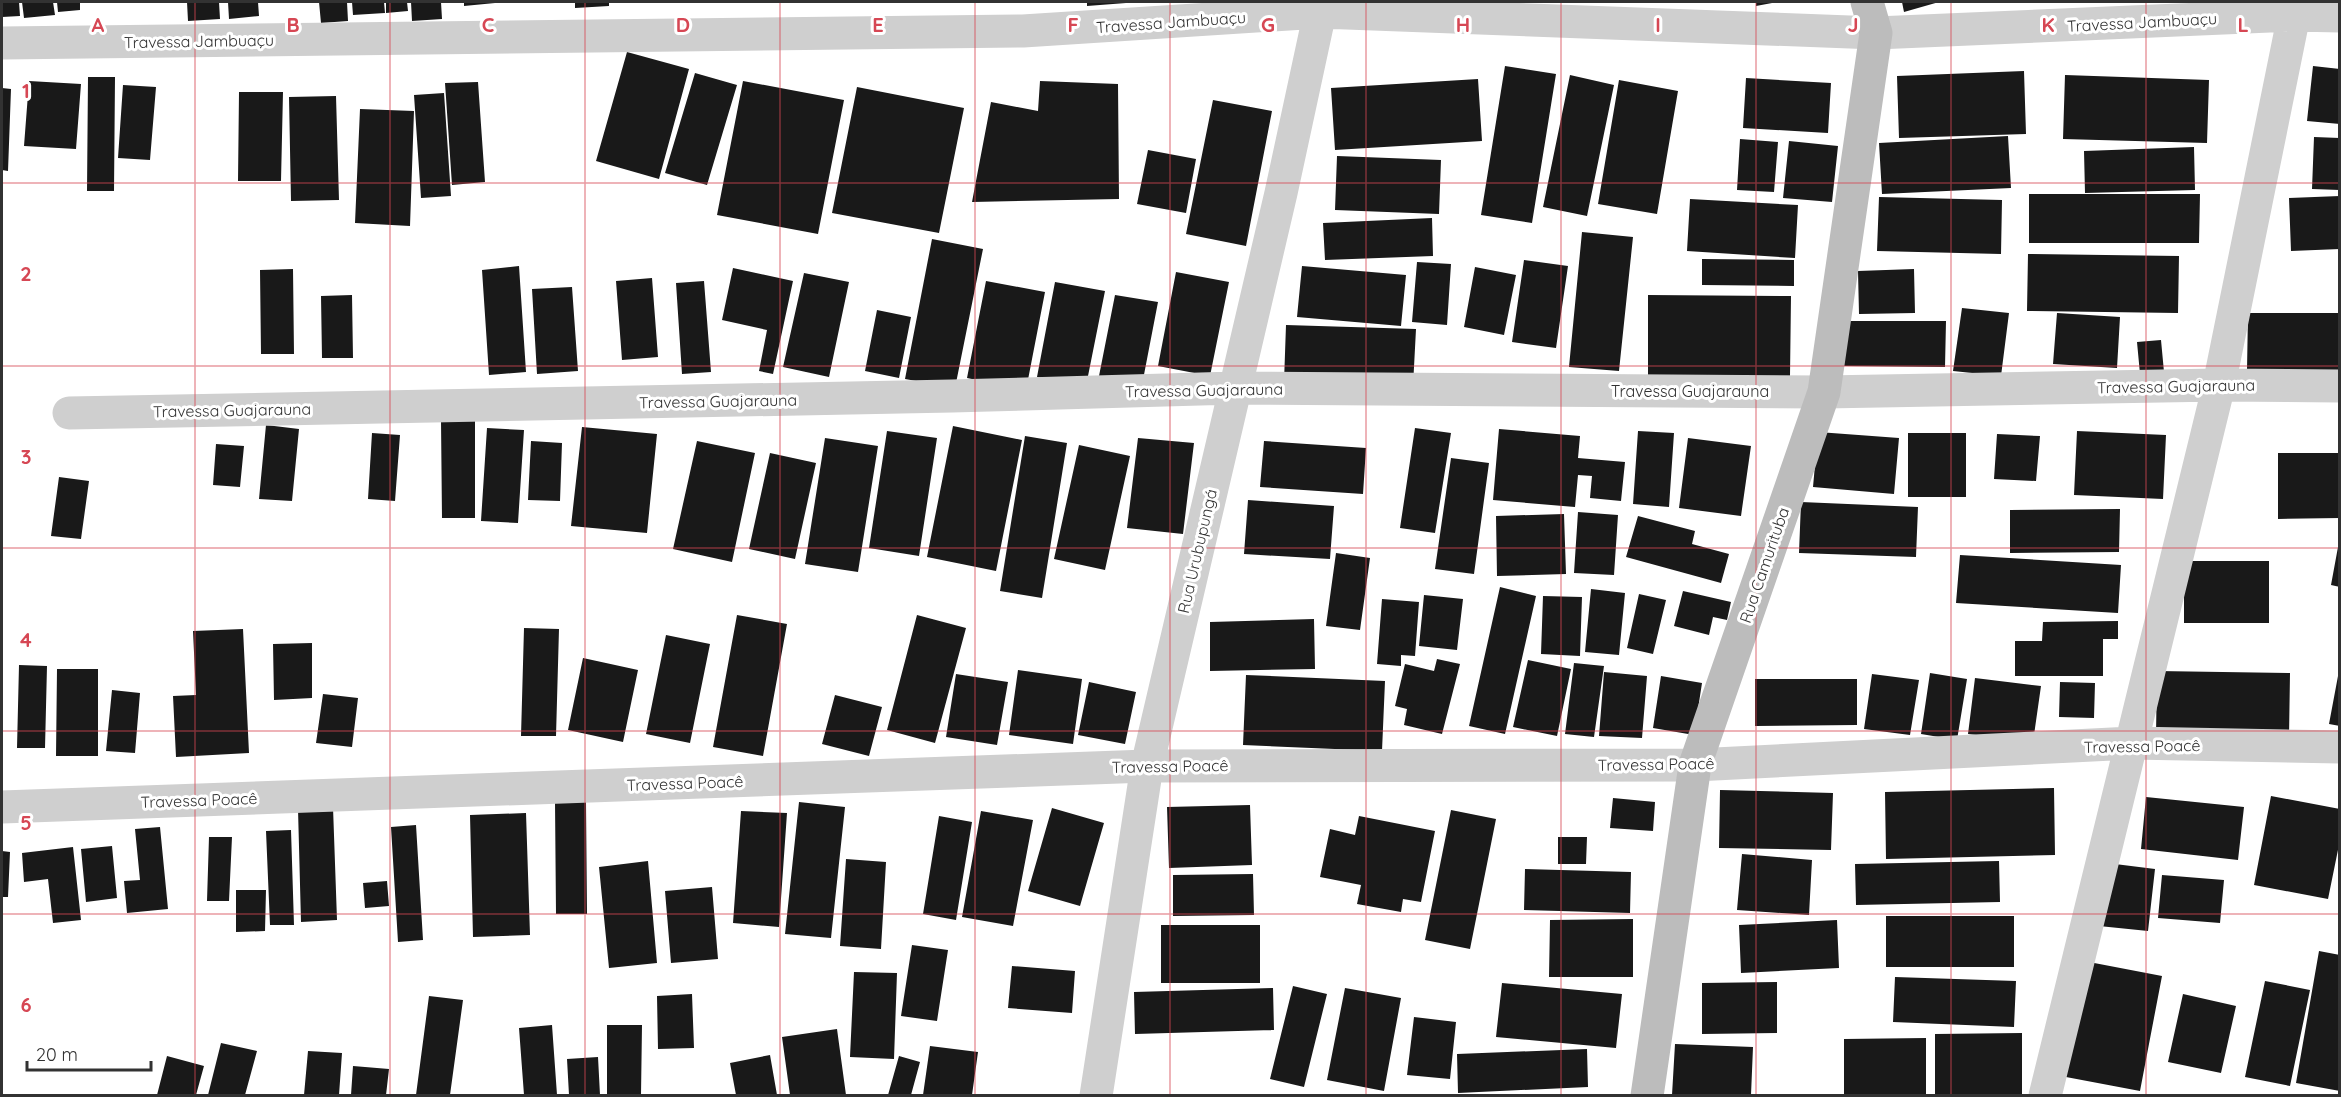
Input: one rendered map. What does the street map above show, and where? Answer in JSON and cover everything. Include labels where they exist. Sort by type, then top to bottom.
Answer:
[{"type":"street","points":[[1867,2],[1876,33]]},
{"type":"street","name":"Travessa Jambuaçu","points":[[2,43],[1023,32],[1319,7],[1876,33],[2294,8],[2340,15]]},
{"type":"street","name":"Rua Urubupungá","points":[[1096,1095],[1147,766],[1281,193],[1319,7]]},
{"type":"street","points":[[2045,1095],[2219,385],[2294,8]]},
{"type":"street","name":"Rua Camurituba","points":[[1647,1095],[1695,765],[1824,392],[1876,33]]},
{"type":"street","name":"Travessa Guajarauna","points":[[69,413],[952,396],[1235,388],[1824,392],[2219,385],[2340,386]]},
{"type":"street","name":"Travessa Poacê","points":[[2,807],[1147,766],[1695,765],[2132,743],[2340,747]]},
{"type":"building","points":[[2,2],[19,2],[20,16],[2,17]]},
{"type":"building","points":[[22,2],[53,2],[55,15],[24,18]]},
{"type":"building","points":[[57,2],[80,2],[80,10],[58,12]]},
{"type":"building","points":[[187,2],[219,2],[220,19],[188,21]]},
{"type":"building","points":[[228,2],[258,2],[259,16],[229,19]]},
{"type":"building","points":[[319,2],[347,2],[348,21],[321,23]]},
{"type":"building","points":[[352,2],[384,2],[385,13],[353,15]]},
{"type":"building","points":[[386,2],[407,2],[408,11],[386,13]]},
{"type":"building","points":[[411,2],[441,2],[442,19],[412,21]]},
{"type":"building","points":[[464,2],[495,2],[495,3],[464,6]]},
{"type":"building","points":[[575,2],[609,2],[609,6],[575,8]]},
{"type":"building","points":[[1087,2],[1126,2],[1126,3],[1087,6]]},
{"type":"building","points":[[1756,2],[1772,2],[1772,3],[1756,6]]},
{"type":"building","points":[[1902,2],[1939,2],[1904,12]]},
{"type":"building","points":[[627,52],[689,69],[659,179],[596,161]]},
{"type":"building","points":[[1505,66],[1556,74],[1532,223],[1481,215]]},
{"type":"building","points":[[2313,66],[2340,69],[2340,124],[2307,121]]},
{"type":"building","points":[[2024,71],[2026,134],[1899,138],[1897,76]]},
{"type":"building","points":[[695,73],[737,85],[707,185],[665,173]]},
{"type":"building","points":[[1570,75],[1614,85],[1587,216],[1543,207]]},
{"type":"building","points":[[2065,75],[2209,80],[2207,143],[2063,139]]},
{"type":"building","points":[[88,77],[115,77],[114,191],[87,191]]},
{"type":"building","points":[[1746,78],[1831,83],[1828,133],[1743,128]]},
{"type":"building","points":[[1478,79],[1482,141],[1335,150],[1331,88]]},
{"type":"building","points":[[1619,80],[1678,91],[1657,214],[1598,204]]},
{"type":"building","points":[[29,81],[81,84],[76,149],[24,146]]},
{"type":"building","points":[[743,81],[844,100],[818,234],[717,215]]},
{"type":"building","points":[[1040,81],[1118,84],[1119,199],[972,202],[991,102],[1038,111]]},
{"type":"building","points":[[478,82],[485,182],[452,185],[445,83]]},
{"type":"building","points":[[123,85],[156,87],[150,160],[118,158]]},
{"type":"building","points":[[857,87],[964,108],[939,233],[832,213]]},
{"type":"building","points":[[2,88],[11,89],[8,171],[2,170]]},
{"type":"building","points":[[239,92],[283,92],[281,181],[238,181]]},
{"type":"building","points":[[444,93],[451,196],[421,198],[414,95]]},
{"type":"building","points":[[336,96],[339,200],[291,201],[289,97]]},
{"type":"building","points":[[1213,100],[1272,111],[1246,246],[1186,234]]},
{"type":"building","points":[[360,109],[414,111],[410,226],[355,223]]},
{"type":"building","points":[[2008,136],[2011,188],[1882,194],[1879,143]]},
{"type":"building","points":[[2314,137],[2340,138],[2340,190],[2312,189]]},
{"type":"building","points":[[1740,139],[1778,142],[1774,192],[1737,190]]},
{"type":"building","points":[[1789,141],[1838,146],[1832,202],[1783,198]]},
{"type":"building","points":[[2194,147],[2195,190],[2085,193],[2084,151]]},
{"type":"building","points":[[1148,150],[1196,159],[1186,213],[1137,204]]},
{"type":"building","points":[[1337,156],[1441,160],[1439,214],[1335,210]]},
{"type":"building","points":[[2029,194],[2200,194],[2199,243],[2029,243]]},
{"type":"building","points":[[2340,196],[2340,249],[2291,251],[2289,198]]},
{"type":"building","points":[[1879,197],[2002,200],[2001,254],[1877,251]]},
{"type":"building","points":[[1690,199],[1798,205],[1795,258],[1687,251]]},
{"type":"building","points":[[1432,218],[1433,256],[1325,260],[1323,223]]},
{"type":"building","points":[[1582,232],[1633,237],[1619,371],[1569,367]]},
{"type":"building","points":[[932,239],[983,249],[955,388],[905,379]]},
{"type":"building","points":[[2028,254],[2179,256],[2178,313],[2027,311]]},
{"type":"building","points":[[1702,259],[1794,260],[1794,286],[1702,285]]},
{"type":"building","points":[[1524,260],[1568,266],[1556,348],[1512,342]]},
{"type":"building","points":[[1417,262],[1451,264],[1447,325],[1412,322]]},
{"type":"building","points":[[519,266],[526,372],[489,375],[482,270]]},
{"type":"building","points":[[1302,266],[1406,275],[1401,326],[1297,317]]},
{"type":"building","points":[[1475,267],[1516,275],[1504,335],[1464,327]]},
{"type":"building","points":[[733,268],[793,281],[773,374],[759,371],[767,330],[722,320]]},
{"type":"building","points":[[293,269],[294,354],[261,354],[260,270]]},
{"type":"building","points":[[1914,269],[1915,313],[1859,314],[1858,271]]},
{"type":"building","points":[[1176,272],[1229,282],[1210,376],[1158,366]]},
{"type":"building","points":[[804,273],[849,282],[829,377],[783,367]]},
{"type":"building","points":[[652,278],[658,357],[622,360],[616,281]]},
{"type":"building","points":[[704,281],[711,372],[682,374],[676,283]]},
{"type":"building","points":[[986,281],[1045,292],[1026,390],[967,378]]},
{"type":"building","points":[[1055,282],[1105,291],[1086,386],[1037,377]]},
{"type":"building","points":[[572,287],[578,371],[537,374],[532,289]]},
{"type":"building","points":[[352,295],[353,358],[322,358],[321,296]]},
{"type":"building","points":[[1115,295],[1158,302],[1142,385],[1099,376]]},
{"type":"building","points":[[1648,295],[1791,296],[1790,376],[1648,376]]},
{"type":"building","points":[[1962,308],[2009,313],[2001,376],[1953,371]]},
{"type":"building","points":[[877,310],[911,317],[899,378],[865,371]]},
{"type":"building","points":[[2057,313],[2120,317],[2117,368],[2053,364]]},
{"type":"building","points":[[2248,313],[2340,313],[2340,370],[2247,370]]},
{"type":"building","points":[[1843,321],[1946,321],[1945,367],[1842,366]]},
{"type":"building","points":[[1286,325],[1416,329],[1413,386],[1284,382]]},
{"type":"building","points":[[2161,340],[2164,372],[2140,374],[2137,342]]},
{"type":"building","points":[[475,419],[475,518],[442,518],[441,420]]},
{"type":"building","points":[[266,425],[299,429],[292,501],[259,499]]},
{"type":"building","points":[[953,426],[1022,440],[996,571],[927,557]]},
{"type":"building","points":[[582,427],[657,434],[647,533],[571,526]]},
{"type":"building","points":[[487,428],[524,430],[518,523],[481,521]]},
{"type":"building","points":[[1415,428],[1451,433],[1435,533],[1400,528]]},
{"type":"building","points":[[1499,429],[1580,436],[1578,458],[1625,462],[1621,501],[1590,498],[1592,476],[1578,475],[1575,507],[1493,500]]},
{"type":"building","points":[[887,431],[937,438],[919,556],[869,548]]},
{"type":"building","points":[[1638,431],[1674,433],[1669,507],[1633,504]]},
{"type":"building","points":[[2077,431],[2166,435],[2163,499],[2074,495]]},
{"type":"building","points":[[1818,432],[1899,438],[1894,494],[1813,487]]},
{"type":"building","points":[[372,433],[400,435],[395,501],[368,499]]},
{"type":"building","points":[[1908,433],[1966,433],[1966,497],[1908,497]]},
{"type":"building","points":[[1997,434],[2040,436],[2036,481],[1994,479]]},
{"type":"building","points":[[1025,436],[1067,443],[1042,598],[1000,591]]},
{"type":"building","points":[[825,438],[878,446],[858,572],[805,564]]},
{"type":"building","points":[[1138,438],[1194,443],[1183,534],[1127,528]]},
{"type":"building","points":[[1688,438],[1751,446],[1741,516],[1679,508]]},
{"type":"building","points":[[531,441],[562,443],[560,501],[528,500]]},
{"type":"building","points":[[697,441],[755,453],[732,562],[673,549]]},
{"type":"building","points":[[1264,441],[1366,448],[1363,494],[1260,487]]},
{"type":"building","points":[[216,444],[244,446],[240,487],[213,485]]},
{"type":"building","points":[[1079,445],[1130,456],[1105,570],[1054,559]]},
{"type":"building","points":[[770,453],[816,463],[795,559],[749,549]]},
{"type":"building","points":[[2278,453],[2340,453],[2340,518],[2278,519]]},
{"type":"building","points":[[1451,458],[1489,463],[1474,574],[1435,569]]},
{"type":"building","points":[[59,477],[89,481],[81,539],[51,536]]},
{"type":"building","points":[[1248,500],[1334,506],[1330,559],[1244,554]]},
{"type":"building","points":[[1801,502],[1918,507],[1916,557],[1799,553]]},
{"type":"building","points":[[2120,509],[2119,552],[2010,553],[2010,510]]},
{"type":"building","points":[[1578,512],[1618,515],[1614,575],[1574,573]]},
{"type":"building","points":[[1564,514],[1566,574],[1497,576],[1496,516]]},
{"type":"building","points":[[1638,516],[1695,531],[1692,544],[1729,554],[1721,583],[1626,557]]},
{"type":"building","points":[[2338,547],[2340,547],[2340,587],[2331,585]]},
{"type":"building","points":[[1336,553],[1370,558],[1360,630],[1326,626]]},
{"type":"building","points":[[1960,555],[2121,565],[2118,613],[1956,603]]},
{"type":"building","points":[[2184,561],[2269,561],[2269,623],[2184,623]]},
{"type":"building","points":[[1500,587],[1536,596],[1505,734],[1469,726]]},
{"type":"building","points":[[1591,589],[1625,593],[1619,655],[1585,652]]},
{"type":"building","points":[[1683,591],[1731,602],[1727,620],[1713,617],[1709,635],[1674,626]]},
{"type":"building","points":[[1639,594],[1666,600],[1653,654],[1627,648]]},
{"type":"building","points":[[1424,595],[1463,599],[1457,650],[1419,646]]},
{"type":"building","points":[[1543,596],[1582,597],[1580,656],[1541,654]]},
{"type":"building","points":[[1382,599],[1419,602],[1415,656],[1401,655],[1401,666],[1377,664]]},
{"type":"building","points":[[737,615],[787,624],[763,756],[713,747]]},
{"type":"building","points":[[917,615],[966,628],[935,743],[887,730]]},
{"type":"building","points":[[1314,619],[1315,669],[1210,671],[1210,622]]},
{"type":"building","points":[[2118,621],[2118,639],[2103,639],[2103,676],[2015,676],[2015,641],[2042,641],[2043,622]]},
{"type":"building","points":[[524,628],[559,629],[556,736],[521,736]]},
{"type":"building","points":[[243,629],[249,753],[176,757],[173,696],[196,695],[193,631]]},
{"type":"building","points":[[666,635],[710,644],[690,743],[646,734]]},
{"type":"building","points":[[312,643],[312,698],[274,700],[273,644]]},
{"type":"building","points":[[583,658],[638,670],[623,742],[568,730]]},
{"type":"building","points":[[1437,659],[1460,664],[1442,734],[1404,725],[1407,709],[1395,706],[1405,664],[1434,671]]},
{"type":"building","points":[[1528,660],[1571,669],[1557,736],[1513,727]]},
{"type":"building","points":[[1574,663],[1604,666],[1594,737],[1565,734]]},
{"type":"building","points":[[19,665],[47,666],[45,748],[17,748]]},
{"type":"building","points":[[57,669],[98,669],[98,756],[56,756]]},
{"type":"building","points":[[1018,670],[1082,679],[1073,744],[1009,735]]},
{"type":"building","points":[[2157,671],[2290,673],[2289,737],[2156,735]]},
{"type":"building","points":[[1604,672],[1647,676],[1642,738],[1599,736]]},
{"type":"building","points":[[1930,673],[1967,679],[1957,740],[1921,734]]},
{"type":"building","points":[[956,674],[1008,682],[997,745],[946,737]]},
{"type":"building","points":[[1872,674],[1919,680],[1910,735],[1864,729]]},
{"type":"building","points":[[1246,675],[1385,681],[1382,751],[1243,745]]},
{"type":"building","points":[[1661,676],[1702,683],[1694,735],[1653,728]]},
{"type":"building","points":[[2338,676],[2340,676],[2340,726],[2329,724]]},
{"type":"building","points":[[1975,678],[2041,686],[2033,742],[1968,734]]},
{"type":"building","points":[[1755,679],[1857,679],[1857,725],[1755,726]]},
{"type":"building","points":[[1089,682],[1136,692],[1125,744],[1078,735]]},
{"type":"building","points":[[2060,682],[2095,683],[2094,718],[2059,717]]},
{"type":"building","points":[[112,690],[140,693],[135,753],[106,751]]},
{"type":"building","points":[[323,694],[358,698],[352,747],[316,743]]},
{"type":"building","points":[[835,695],[882,707],[869,756],[822,744]]},
{"type":"building","points":[[2054,788],[2055,855],[1886,859],[1885,792]]},
{"type":"building","points":[[1720,790],[1833,793],[1831,850],[1719,848]]},
{"type":"building","points":[[2271,796],[2340,809],[2340,840],[2328,899],[2254,885]]},
{"type":"building","points":[[2146,797],[2244,807],[2238,860],[2141,849]]},
{"type":"building","points":[[1613,798],[1655,802],[1653,831],[1610,828]]},
{"type":"building","points":[[555,802],[586,802],[587,914],[556,914]]},
{"type":"building","points":[[799,802],[845,807],[831,938],[785,934]]},
{"type":"building","points":[[1250,805],[1252,865],[1169,868],[1167,807]]},
{"type":"building","points":[[333,807],[337,920],[301,922],[298,809]]},
{"type":"building","points":[[1052,808],[1104,823],[1080,906],[1028,891]]},
{"type":"building","points":[[1451,810],[1496,819],[1470,949],[1425,940]]},
{"type":"building","points":[[741,811],[787,813],[779,927],[733,923]]},
{"type":"building","points":[[981,811],[1033,820],[1013,926],[962,917]]},
{"type":"building","points":[[526,813],[530,935],[473,937],[470,815]]},
{"type":"building","points":[[939,816],[972,822],[956,920],[923,914]]},
{"type":"building","points":[[1359,816],[1435,831],[1421,902],[1403,899],[1401,912],[1357,904],[1361,885],[1320,877],[1330,829],[1355,835]]},
{"type":"building","points":[[416,825],[423,940],[398,942],[391,827]]},
{"type":"building","points":[[160,827],[168,909],[127,913],[124,881],[140,880],[135,829]]},
{"type":"building","points":[[291,830],[294,925],[270,925],[266,831]]},
{"type":"building","points":[[209,837],[232,837],[229,901],[207,901]]},
{"type":"building","points":[[1558,837],[1587,837],[1586,864],[1558,864]]},
{"type":"building","points":[[112,846],[117,898],[86,902],[81,849]]},
{"type":"building","points":[[73,847],[81,920],[53,923],[48,879],[24,882],[22,853]]},
{"type":"building","points":[[2,851],[10,852],[8,897],[2,897]]},
{"type":"building","points":[[1742,854],[1812,860],[1809,915],[1737,910]]},
{"type":"building","points":[[846,859],[886,862],[881,949],[840,946]]},
{"type":"building","points":[[648,861],[657,963],[609,968],[599,867]]},
{"type":"building","points":[[1999,861],[2000,902],[1856,905],[1855,864]]},
{"type":"building","points":[[2107,863],[2155,869],[2148,931],[2099,926]]},
{"type":"building","points":[[1525,869],[1631,872],[1630,913],[1524,910]]},
{"type":"building","points":[[1253,874],[1254,915],[1173,916],[1173,875]]},
{"type":"building","points":[[2162,875],[2224,880],[2220,923],[2158,918]]},
{"type":"building","points":[[387,881],[389,906],[365,908],[363,883]]},
{"type":"building","points":[[712,887],[718,959],[671,963],[665,891]]},
{"type":"building","points":[[236,890],[266,890],[265,931],[236,932]]},
{"type":"building","points":[[1886,916],[2014,916],[2014,967],[1886,967]]},
{"type":"building","points":[[1633,919],[1633,977],[1549,977],[1550,920]]},
{"type":"building","points":[[1837,920],[1839,968],[1741,973],[1739,925]]},
{"type":"building","points":[[1161,925],[1260,925],[1260,983],[1161,983]]},
{"type":"building","points":[[912,945],[948,950],[937,1021],[901,1016]]},
{"type":"building","points":[[2319,951],[2340,955],[2340,1091],[2296,1083]]},
{"type":"building","points":[[2089,962],[2162,976],[2140,1091],[2066,1077]]},
{"type":"building","points":[[1012,966],[1075,971],[1072,1013],[1008,1008]]},
{"type":"building","points":[[854,972],[897,973],[894,1059],[850,1057]]},
{"type":"building","points":[[1895,977],[2016,981],[2014,1027],[1893,1022]]},
{"type":"building","points":[[2265,981],[2310,990],[2290,1086],[2245,1077]]},
{"type":"building","points":[[1777,982],[1777,1033],[1702,1034],[1702,983]]},
{"type":"building","points":[[1502,983],[1622,994],[1616,1048],[1496,1037]]},
{"type":"building","points":[[1293,986],[1327,994],[1304,1087],[1270,1079]]},
{"type":"building","points":[[1273,988],[1274,1030],[1135,1034],[1134,992]]},
{"type":"building","points":[[1345,988],[1401,998],[1384,1091],[1327,1080]]},
{"type":"building","points":[[692,994],[694,1048],[658,1049],[657,996]]},
{"type":"building","points":[[2183,994],[2236,1006],[2221,1073],[2168,1062]]},
{"type":"building","points":[[429,996],[463,1000],[450,1095],[416,1095]]},
{"type":"building","points":[[1414,1017],[1456,1022],[1450,1079],[1407,1075]]},
{"type":"building","points":[[552,1025],[557,1095],[524,1095],[519,1028]]},
{"type":"building","points":[[607,1025],[642,1025],[641,1095],[607,1095]]},
{"type":"building","points":[[837,1029],[846,1095],[790,1095],[782,1037]]},
{"type":"building","points":[[2022,1033],[2022,1095],[1935,1095],[1935,1034]]},
{"type":"building","points":[[1926,1038],[1926,1095],[1844,1095],[1844,1039]]},
{"type":"building","points":[[221,1043],[257,1051],[245,1095],[208,1095]]},
{"type":"building","points":[[1675,1044],[1753,1047],[1751,1095],[1672,1095]]},
{"type":"building","points":[[930,1046],[978,1052],[972,1095],[923,1095]]},
{"type":"building","points":[[1587,1049],[1588,1087],[1458,1093],[1457,1054]]},
{"type":"building","points":[[308,1051],[342,1053],[339,1095],[304,1095]]},
{"type":"building","points":[[770,1055],[777,1095],[736,1095],[730,1063]]},
{"type":"building","points":[[167,1056],[204,1066],[196,1095],[157,1095]]},
{"type":"building","points":[[899,1056],[920,1062],[911,1095],[888,1095]]},
{"type":"building","points":[[598,1057],[600,1095],[569,1095],[567,1059]]},
{"type":"building","points":[[353,1066],[389,1069],[386,1095],[351,1095]]}]
